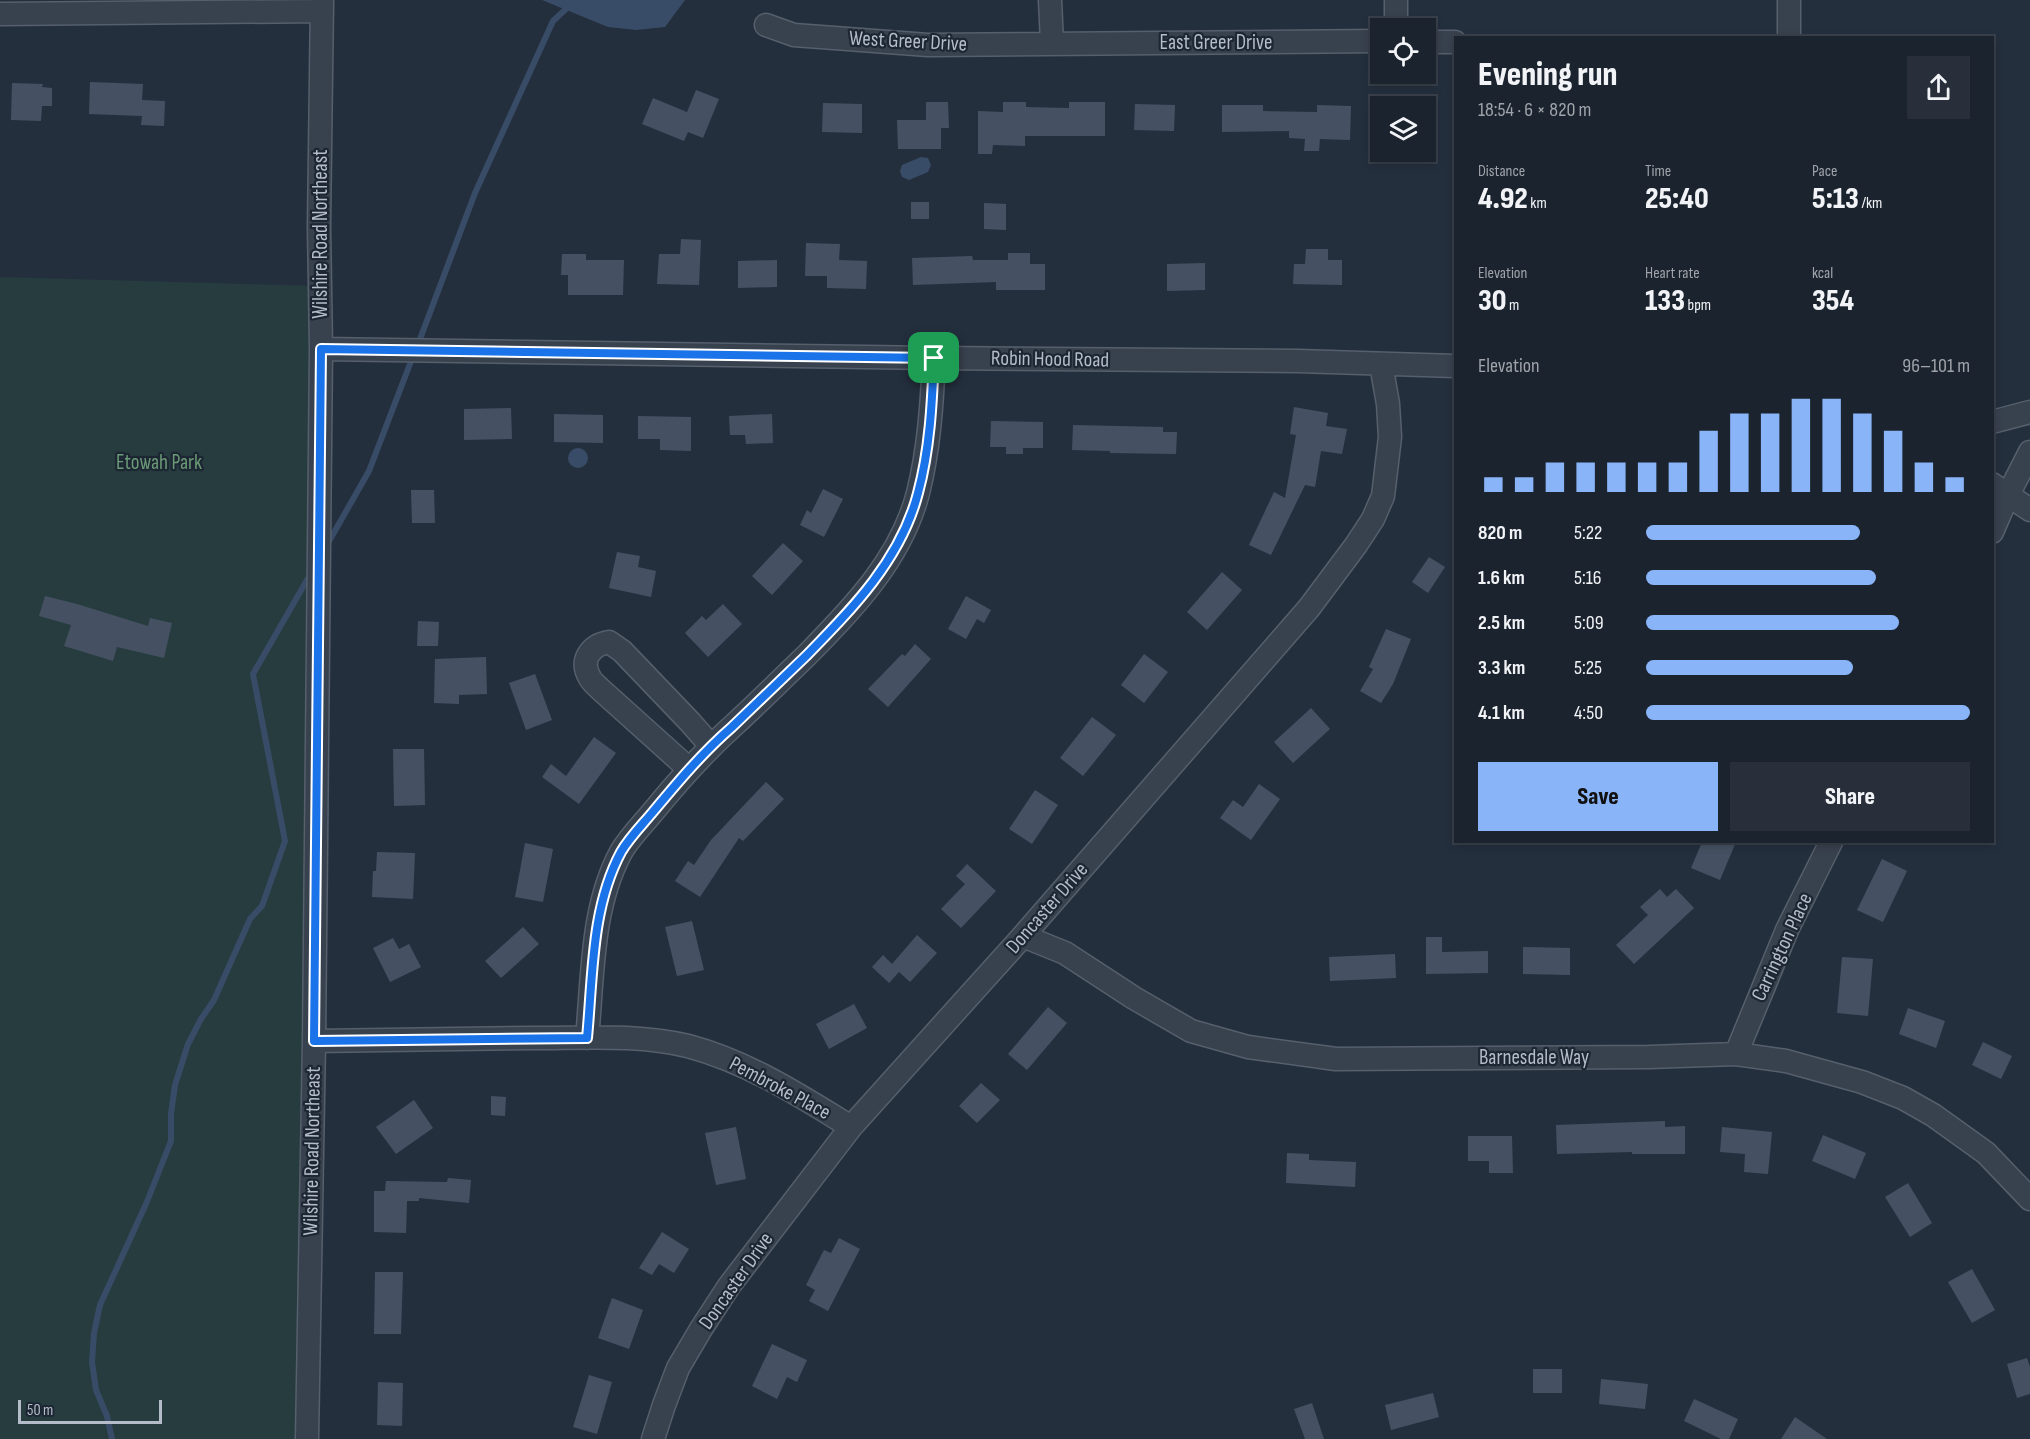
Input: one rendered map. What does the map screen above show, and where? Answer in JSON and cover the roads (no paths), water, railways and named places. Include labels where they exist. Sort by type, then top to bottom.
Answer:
[{"type":"street","points":[[1050,0],[1052,43]]},
{"type":"street","points":[[1396,0],[1396,18]]},
{"type":"street","points":[[1790,0],[1790,36]]},
{"type":"street","points":[[0,14],[322,6]]},
{"type":"street","name":"Wilshire Road Northeast","points":[[307,1439],[314,1041],[322,6]]},
{"type":"street","name":"West Greer Drive","points":[[766,25],[794,35],[928,45],[1052,43]]},
{"type":"street","name":"East Greer Drive","points":[[1052,43],[1370,41]]},
{"type":"street","points":[[1436,42],[1454,42]]},
{"type":"street","name":"Robin Hood Road","points":[[321,349],[1298,361],[1454,366]]},
{"type":"street","points":[[587,1038],[601,905],[622,851],[688,769],[846,615],[894,552],[908,523],[918,493],[927,445],[934,358]]},
{"type":"street","name":"Doncaster Drive","points":[[653,1439],[678,1368],[701,1329],[729,1286],[851,1127],[1023,936],[1310,608],[1356,546],[1373,519],[1383,496],[1390,437],[1388,404],[1381,364]]},
{"type":"street","points":[[1994,421],[2030,412]]},
{"type":"street","points":[[1994,522],[2000,490],[2030,452]]},
{"type":"street","points":[[2000,490],[2030,510]]},
{"type":"street","points":[[688,769],[594,683],[589,677],[586,664],[588,654],[599,644],[609,642],[622,651],[711,746]]},
{"type":"street","name":"Carrington Place","points":[[1736,1054],[1787,930],[1830,843]]},
{"type":"street","name":"Barnesdale Way","points":[[1023,936],[1065,953],[1134,998],[1191,1031],[1248,1047],[1336,1059],[1649,1057],[1736,1054],[1785,1061],[1862,1082],[1903,1098],[1932,1115],[1986,1153],[2030,1199]]},
{"type":"street","name":"Pembroke Place","points":[[314,1041],[587,1038],[641,1040],[686,1046],[721,1057],[772,1079],[851,1127]]},
{"type":"water","points":[[542,0],[685,0],[665,27],[636,30],[608,27]]},
{"type":"water","points":[[921,157],[928,158],[931,165],[928,172],[909,180],[902,177],[900,171],[902,165]]},
{"type":"water","points":[[574,448],[582,448],[588,454],[588,462],[582,468],[574,468],[568,462],[568,454]]},
{"type":"waterway","points":[[417,347],[475,193],[553,21],[566,9]]},
{"type":"waterway","points":[[328,543],[369,471],[413,356]]},
{"type":"waterway","points":[[112,1439],[107,1416],[96,1390],[92,1362],[94,1333],[100,1305],[146,1204],[171,1141],[171,1114],[175,1085],[188,1044],[214,1000],[250,919],[262,906],[285,841],[253,674],[311,573]]},
{"type":"park label","name":"Etowah Park","points":[[159,462]]}]
